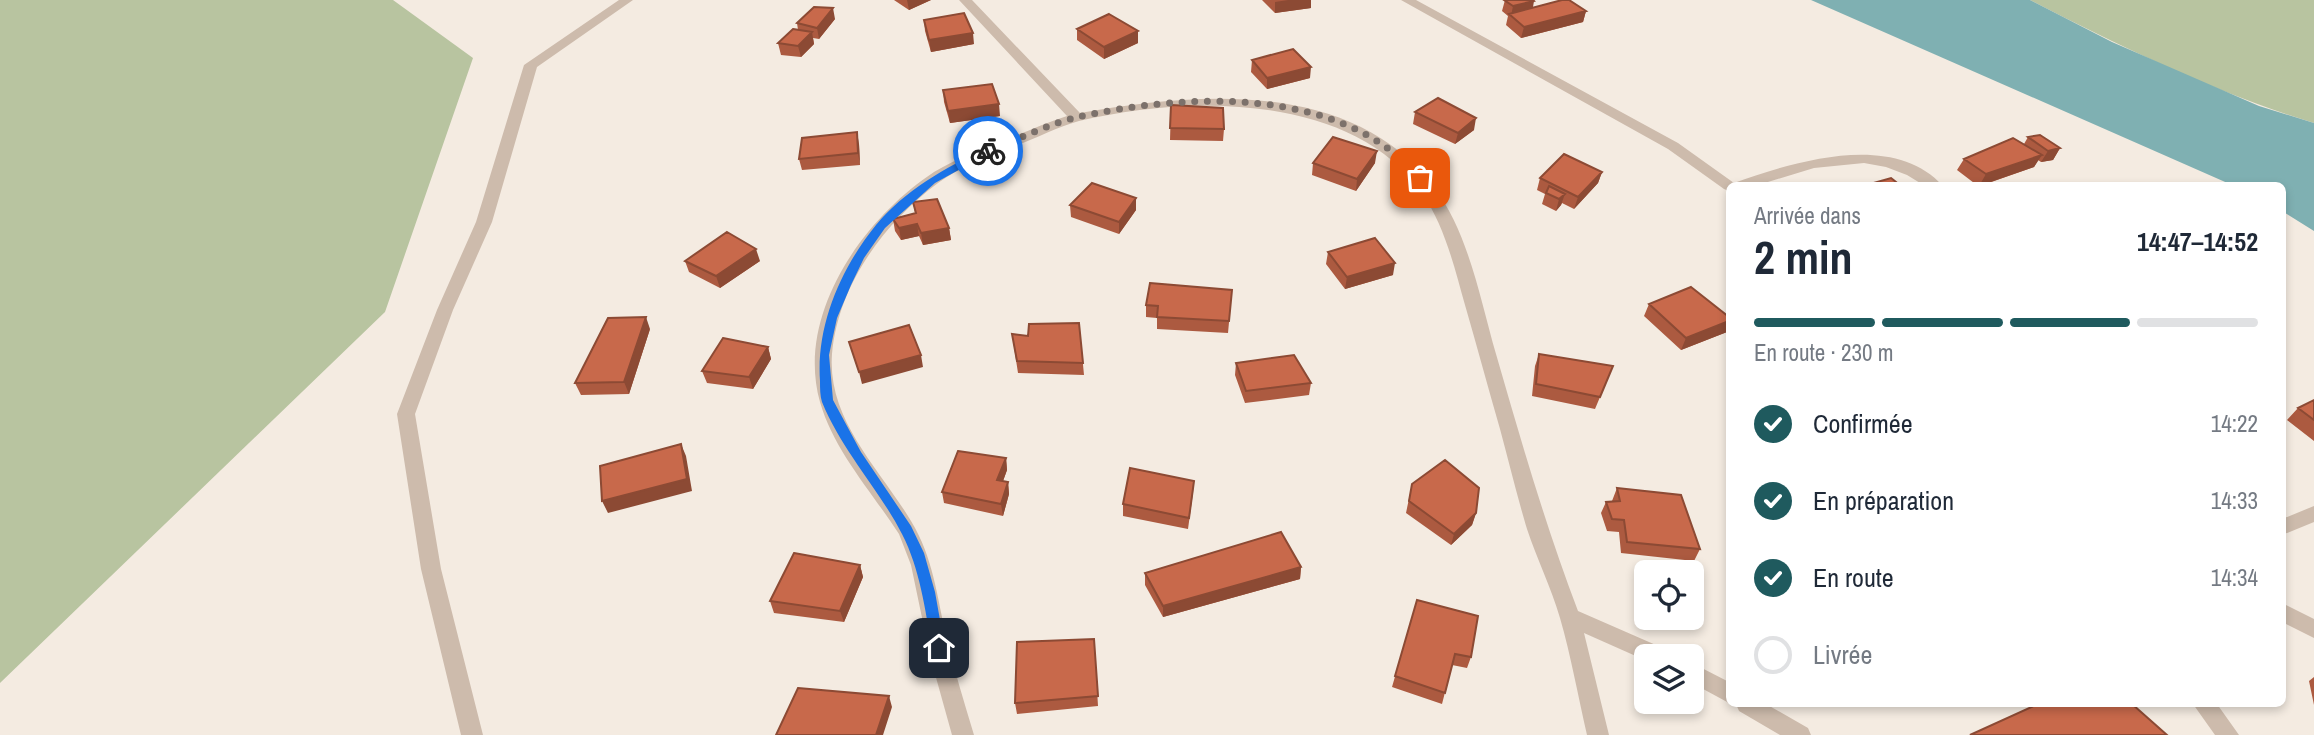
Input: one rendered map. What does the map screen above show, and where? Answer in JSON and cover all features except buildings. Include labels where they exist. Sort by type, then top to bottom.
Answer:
[{"type":"street","points":[[472,735],[431,569],[406,414],[445,310],[484,222],[531,65],[627,0]]},
{"type":"street","points":[[965,0],[1076,117]]},
{"type":"street","points":[[1408,0],[1673,146],[1726,184]]},
{"type":"street","points":[[963,735],[944,672],[917,553],[906,530],[856,455],[827,400],[823,372],[827,334],[841,296],[859,257],[881,225],[952,167],[1076,117],[1208,100],[1276,106],[1339,122],[1380,144],[1411,167],[1443,215],[1455,240],[1537,529],[1570,617],[1598,735]]},
{"type":"street","points":[[1751,182],[1800,165],[1860,156],[1916,170],[1931,182]]},
{"type":"street","points":[[2286,525],[2314,514]]},
{"type":"street","points":[[2286,614],[2314,629]]},
{"type":"street","points":[[1570,617],[1634,646]]},
{"type":"street","points":[[1704,679],[1726,691]]},
{"type":"street","points":[[1752,707],[1800,735]]},
{"type":"street","points":[[2206,707],[2228,735]]},
{"type":"green space","points":[[0,0],[393,0],[473,58],[385,312],[0,683]]},
{"type":"green space","points":[[2030,0],[2314,0],[2314,123],[2205,83],[2134,52]]},
{"type":"water","points":[[1811,0],[2030,0],[2112,42],[2259,106],[2314,123],[2314,231],[2286,214],[2286,182],[2225,182]]},
{"type":"way so far","points":[[988,151],[1076,117],[1171,103],[1225,101],[1256,103],[1329,118],[1399,156],[1420,178]]},
{"type":"route","points":[[939,648],[917,553],[906,530],[856,455],[827,400],[823,355],[831,318],[845,285],[859,257],[881,225],[952,167],[988,151]]}]
